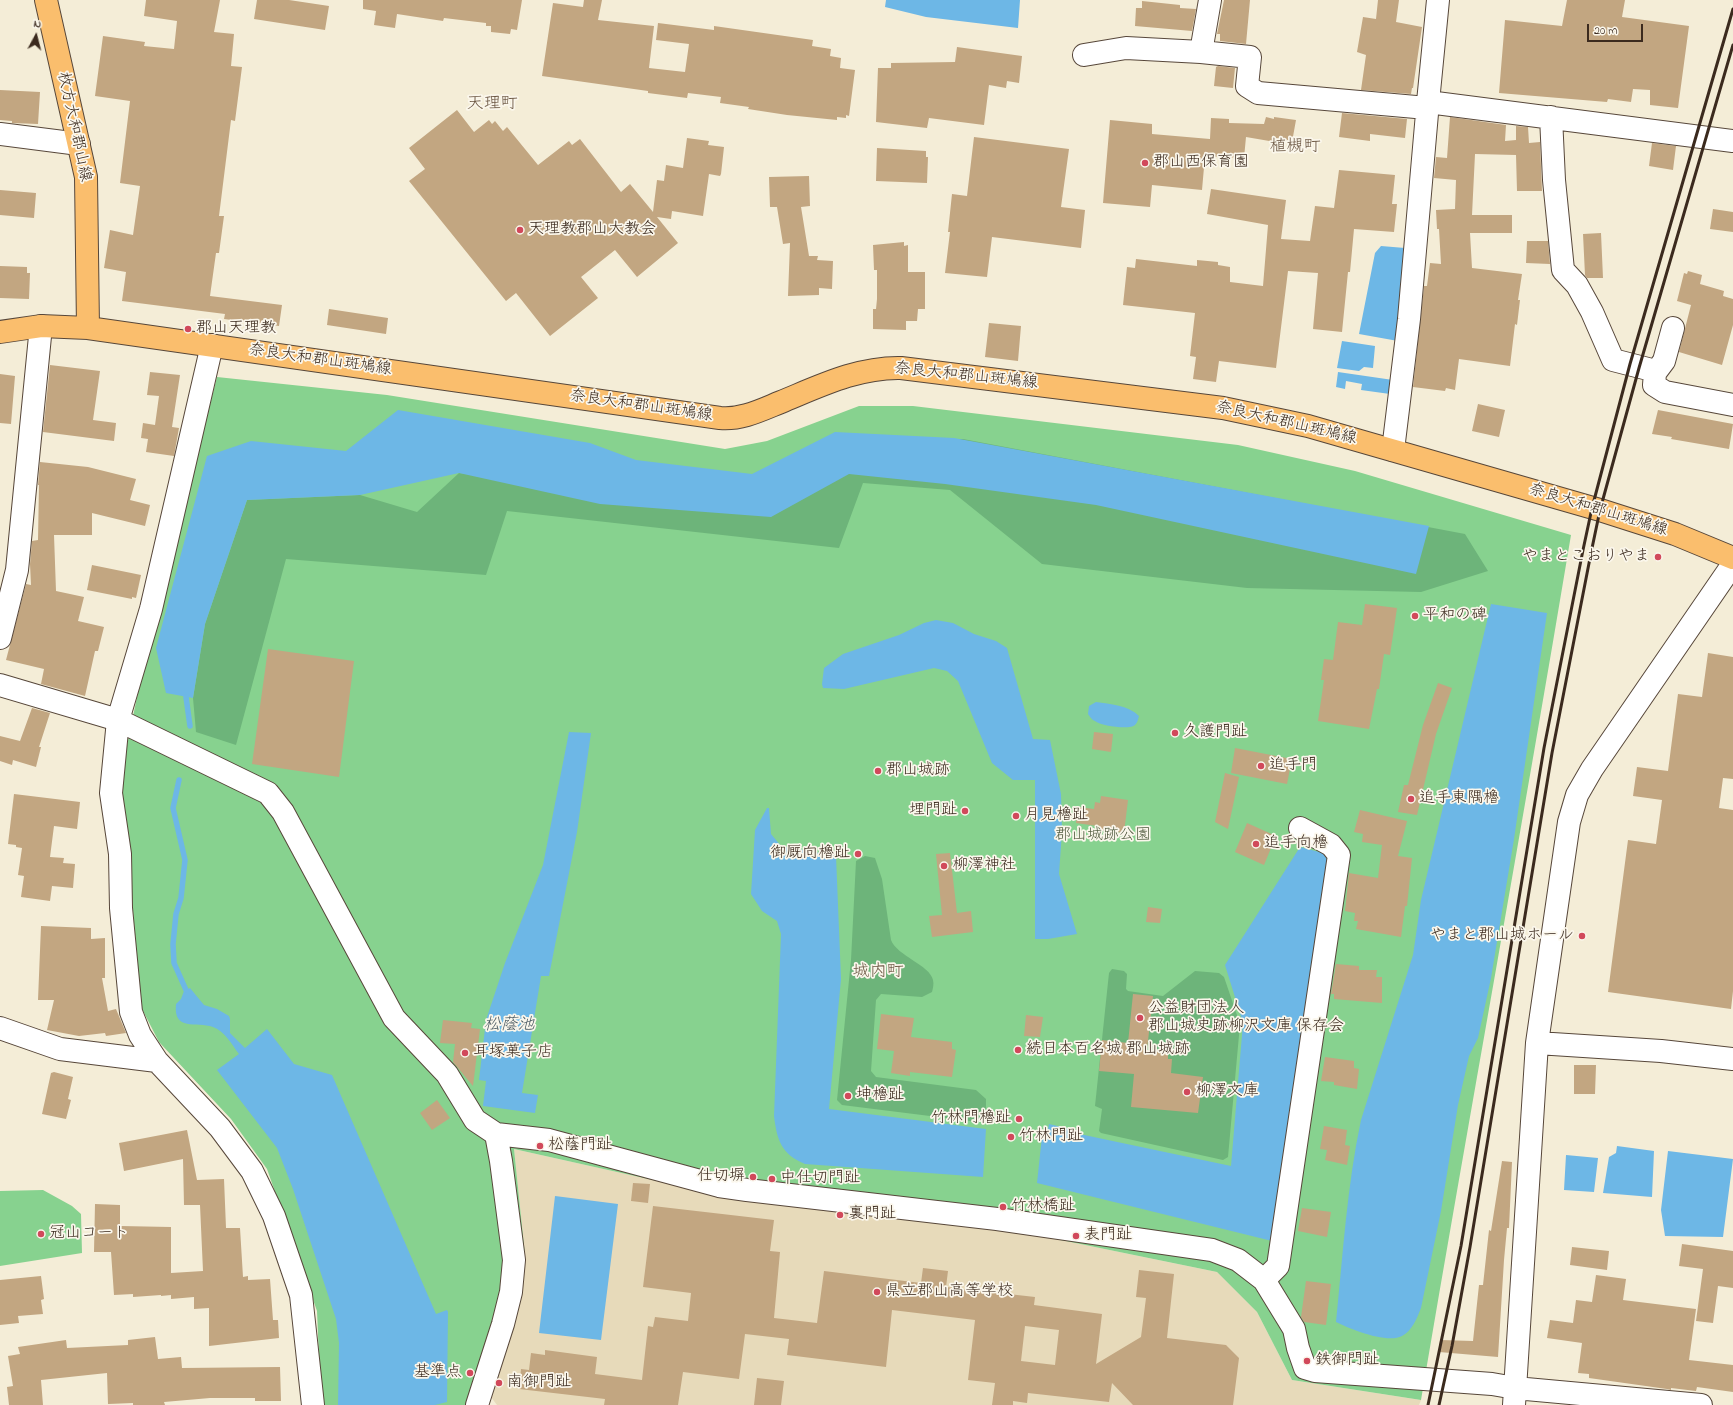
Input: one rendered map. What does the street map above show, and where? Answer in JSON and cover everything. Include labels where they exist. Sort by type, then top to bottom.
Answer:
[{"type":"main road","name":"枚方大和郡山線","points":[[46,0],[86,177],[88,328]]},
{"type":"main road","name":"奈良大和郡山斑鳩線","points":[[0,332],[41,326],[88,328],[729,419],[752,414],[849,375],[881,368],[901,368],[1223,408],[1308,426],[1600,510],[1676,534],[1733,558]]},
{"type":"street","points":[[1201,52],[1210,0]]},
{"type":"street","points":[[1393,450],[1410,319],[1427,105],[1438,0]]},
{"type":"street","points":[[1084,55],[1126,48],[1201,52],[1250,57],[1248,86],[1258,93],[1427,105],[1551,117],[1733,141]]},
{"type":"street","points":[[1551,117],[1554,180],[1563,270],[1577,285],[1588,305],[1613,360],[1648,369],[1655,373]]},
{"type":"street","points":[[0,134],[79,144]]},
{"type":"street","points":[[0,638],[17,570],[41,326]]},
{"type":"street","points":[[1673,328],[1664,361],[1655,373],[1654,385],[1665,392],[1733,406]]},
{"type":"street","points":[[212,345],[151,609],[118,720],[111,793],[120,854],[120,908],[131,1012],[140,1035],[157,1061],[220,1128],[252,1170],[274,1216],[301,1295],[313,1405]]},
{"type":"street","points":[[1515,1396],[1537,1043],[1569,822],[1577,795],[1592,769],[1733,564]]},
{"type":"street","points":[[0,685],[118,720],[268,792],[283,812],[394,1018],[447,1074],[476,1120],[496,1134],[549,1140],[719,1186],[940,1214],[997,1219],[1212,1250],[1238,1260],[1264,1280],[1294,1328],[1298,1348],[1305,1368],[1316,1371],[1492,1384],[1515,1396],[1702,1405]]},
{"type":"street","points":[[1264,1280],[1278,1266],[1339,855],[1331,845],[1300,828]]},
{"type":"street","points":[[0,1028],[60,1049],[157,1061]]},
{"type":"street","points":[[1537,1043],[1661,1050],[1733,1059]]},
{"type":"street","points":[[477,1405],[485,1385],[505,1318],[511,1292],[514,1260],[496,1134]]},
{"type":"shaded area","name":"県立郡山高等学校","points":[[514,1149],[720,1195],[1012,1230],[1217,1272],[1257,1312],[1292,1380],[1421,1400],[1419,1405],[497,1405],[491,1397],[525,1255]]},
{"type":"green space","name":"郡山城跡公園","points":[[217,377],[387,395],[725,449],[767,441],[859,406],[913,406],[1238,445],[1355,471],[1571,535],[1421,1400],[1292,1380],[1257,1312],[1217,1272],[1012,1230],[720,1195],[514,1149],[525,1255],[488,1405],[321,1405],[317,1311],[267,1169],[231,1119],[159,1042],[141,1007],[128,850],[121,803],[127,745],[145,659]]},
{"type":"green space","points":[[963,439],[1465,534],[1488,571],[1421,592],[1247,588],[1042,564],[950,490],[863,483],[839,548],[507,511],[486,575],[286,559],[236,745],[196,732],[193,698],[205,624],[247,500],[360,495],[417,512],[459,473],[774,503],[838,442]]},
{"type":"green space","points":[[865,856],[875,858],[882,879],[891,940],[894,946],[926,970],[931,975],[933,980],[932,992],[922,997],[881,994],[876,1000],[871,1071],[876,1077],[976,1090],[986,1099],[986,1115],[978,1122],[842,1105],[837,1100],[851,960],[856,861]]},
{"type":"green space","points":[[1112,969],[1124,971],[1127,974],[1126,989],[1128,991],[1163,996],[1195,971],[1219,973],[1224,977],[1240,1024],[1228,1157],[1223,1160],[1101,1133],[1099,1131],[1102,1109],[1095,1106],[1109,973]]},
{"type":"green space","name":"冠山コート","points":[[43,1190],[72,1206],[81,1214],[82,1253],[0,1266],[0,1191]]},
{"type":"water","points":[[886,0],[1020,0],[1018,28],[926,17],[885,7]]},
{"type":"water","points":[[1381,246],[1405,248],[1398,341],[1359,334],[1375,253]]},
{"type":"water","points":[[1342,341],[1375,346],[1373,368],[1364,367],[1359,371],[1337,368]]},
{"type":"water","points":[[1338,372],[1393,380],[1390,394],[1361,390],[1362,384],[1346,381],[1345,389],[1336,387]]},
{"type":"water","points":[[398,410],[590,443],[636,460],[752,474],[835,432],[954,438],[1429,526],[1416,574],[1096,505],[945,484],[849,474],[771,517],[600,504],[459,473],[360,495],[247,500],[205,624],[193,698],[166,693],[156,648],[207,456],[251,441],[346,451]]},
{"type":"water","points":[[1491,604],[1547,613],[1514,839],[1491,978],[1478,1038],[1469,1056],[1458,1105],[1441,1211],[1421,1308],[1414,1324],[1406,1334],[1395,1338],[1378,1337],[1359,1332],[1336,1322],[1352,1170],[1361,1120],[1413,955],[1421,900]]},
{"type":"water","points":[[936,620],[953,623],[974,634],[996,641],[1007,648],[1033,739],[1050,740],[1061,794],[1062,831],[1059,874],[1077,934],[1048,939],[1035,939],[1035,780],[1013,780],[992,763],[958,681],[947,671],[934,668],[844,689],[823,688],[824,668],[843,654],[899,635],[924,623]]},
{"type":"water","points":[[1096,702],[1130,709],[1139,716],[1137,722],[1135,725],[1127,727],[1115,727],[1098,723],[1088,714],[1089,706]]},
{"type":"water","name":"松蔭池","points":[[569,732],[591,733],[577,832],[549,976],[541,976],[522,1093],[538,1095],[535,1113],[483,1106],[486,1081],[479,1080],[486,1020],[505,963],[543,865]]},
{"type":"water","points":[[767,808],[769,808],[771,834],[781,846],[836,856],[841,979],[829,1109],[986,1129],[983,1177],[805,1164],[790,1156],[785,1151],[779,1139],[774,1116],[781,934],[777,921],[762,911],[751,894],[755,830]]},
{"type":"water","points":[[1300,847],[1323,853],[1332,867],[1272,1241],[1037,1183],[1042,1136],[1047,1136],[1049,1124],[1070,1129],[1070,1132],[1231,1166],[1243,1023],[1225,965]]},
{"type":"water","points":[[190,988],[204,1005],[217,1009],[229,1016],[230,1033],[245,1048],[267,1029],[294,1064],[332,1075],[436,1314],[447,1310],[448,1312],[447,1402],[435,1405],[338,1405],[339,1343],[336,1319],[293,1189],[277,1148],[217,1070],[239,1054],[228,1039],[217,1029],[206,1025],[187,1024],[178,1019],[176,1004],[181,999],[184,991]]},
{"type":"water","points":[[1617,1146],[1654,1151],[1652,1197],[1603,1193],[1609,1157],[1616,1153]]},
{"type":"water","points":[[1668,1151],[1733,1159],[1723,1237],[1665,1236],[1661,1210]]},
{"type":"water","points":[[1566,1155],[1598,1158],[1594,1192],[1564,1190]]},
{"type":"water","points":[[555,1196],[618,1204],[601,1340],[539,1333]]},
{"type":"building","points":[[146,0],[220,0],[214,32],[234,34],[231,66],[242,67],[235,121],[231,120],[219,216],[224,216],[219,253],[216,253],[210,296],[282,305],[279,326],[224,319],[225,314],[122,301],[126,272],[104,268],[110,230],[133,235],[140,186],[120,183],[130,101],[95,96],[103,36],[145,42],[144,46],[174,49],[177,21],[144,16]]},
{"type":"building","points":[[257,0],[289,0],[329,6],[325,30],[254,19]]},
{"type":"building","points":[[363,0],[522,0],[517,30],[511,29],[510,34],[491,32],[491,26],[486,26],[486,23],[444,18],[443,21],[397,14],[395,28],[374,25],[376,11],[363,9]]},
{"type":"building","points":[[584,0],[602,0],[598,20],[654,26],[649,68],[685,72],[689,44],[656,40],[658,23],[714,30],[714,26],[813,40],[812,46],[831,49],[830,56],[841,58],[840,68],[855,70],[849,116],[846,115],[846,118],[837,117],[837,120],[787,115],[720,103],[721,97],[688,93],[687,98],[542,76],[553,3],[583,7]]},
{"type":"building","points":[[1224,0],[1250,0],[1246,44],[1220,41],[1220,34],[1217,34]]},
{"type":"building","points":[[1378,0],[1399,0],[1396,22],[1422,27],[1411,94],[1361,90],[1366,55],[1357,52],[1363,17],[1376,19]]},
{"type":"building","points":[[1567,0],[1625,0],[1622,17],[1689,26],[1678,108],[1650,105],[1650,90],[1633,89],[1631,102],[1608,99],[1607,102],[1499,93],[1505,20],[1562,26]]},
{"type":"building","points":[[1142,1],[1180,5],[1180,8],[1196,9],[1192,31],[1135,26],[1136,8],[1142,8]]},
{"type":"building","points":[[957,47],[1022,56],[1019,83],[1007,81],[1006,88],[989,85],[984,125],[929,118],[927,128],[876,122],[878,68],[891,68],[891,63],[955,62]]},
{"type":"building","points":[[1216,67],[1235,68],[1233,88],[1214,86]]},
{"type":"building","points":[[0,90],[40,92],[38,124],[12,123],[12,121],[0,120]]},
{"type":"building","points":[[457,110],[474,132],[489,120],[492,124],[495,121],[503,131],[507,127],[538,165],[569,141],[572,145],[580,139],[621,192],[630,184],[653,212],[657,180],[664,181],[666,165],[683,168],[687,138],[709,141],[708,145],[724,147],[721,174],[720,176],[709,174],[703,216],[672,211],[671,219],[657,217],[678,243],[637,277],[615,250],[581,277],[598,298],[550,336],[516,293],[506,301],[409,181],[425,169],[409,148]]},
{"type":"building","points":[[1342,113],[1407,119],[1405,138],[1370,134],[1370,141],[1339,137]]},
{"type":"building","points":[[1266,117],[1296,120],[1292,142],[1281,141],[1281,143],[1246,137],[1244,158],[1205,156],[1202,190],[1152,185],[1150,207],[1103,203],[1110,120],[1152,124],[1152,134],[1210,139],[1211,118],[1229,119],[1229,123],[1264,124]]},
{"type":"building","points":[[1450,117],[1506,125],[1505,141],[1516,140],[1516,126],[1528,127],[1529,143],[1540,142],[1542,191],[1517,191],[1516,155],[1475,154],[1472,215],[1512,215],[1512,233],[1470,233],[1472,268],[1522,274],[1518,300],[1520,300],[1517,325],[1515,324],[1510,366],[1459,359],[1455,390],[1446,388],[1445,391],[1413,387],[1424,286],[1427,286],[1430,263],[1441,264],[1439,229],[1437,229],[1436,210],[1455,209],[1456,180],[1434,178],[1436,157],[1447,158]]},
{"type":"building","points":[[974,137],[1069,149],[1061,207],[1085,210],[1081,248],[992,237],[987,277],[945,273],[950,232],[948,232],[952,194],[967,196]]},
{"type":"building","points":[[1652,143],[1676,146],[1673,170],[1649,166]]},
{"type":"building","points":[[877,148],[926,151],[926,157],[928,157],[927,183],[876,181]]},
{"type":"building","points":[[1339,170],[1395,175],[1392,204],[1397,204],[1394,232],[1354,229],[1342,332],[1313,329],[1318,273],[1288,271],[1276,368],[1219,361],[1216,382],[1193,379],[1196,357],[1190,356],[1195,313],[1123,305],[1127,267],[1135,268],[1136,259],[1197,266],[1197,260],[1218,262],[1218,265],[1230,267],[1230,282],[1263,286],[1268,225],[1207,214],[1211,189],[1286,200],[1281,239],[1310,241],[1315,206],[1334,208]]},
{"type":"building","points":[[809,176],[810,206],[801,207],[809,256],[818,256],[817,260],[833,261],[832,289],[819,288],[819,295],[788,296],[790,243],[783,244],[777,207],[770,207],[769,177]]},
{"type":"building","points":[[0,190],[36,193],[34,218],[0,215]]},
{"type":"building","points":[[1713,209],[1733,212],[1733,232],[1710,229]]},
{"type":"building","points":[[1601,233],[1603,278],[1587,278],[1585,275],[1583,234]]},
{"type":"building","points":[[1527,241],[1548,241],[1550,264],[1526,263]]},
{"type":"building","points":[[904,242],[904,246],[908,245],[908,272],[925,272],[925,309],[918,309],[917,321],[906,321],[906,330],[873,329],[873,309],[876,309],[877,299],[877,270],[874,270],[873,245]]},
{"type":"building","points":[[0,266],[27,267],[27,273],[30,273],[29,299],[0,298]]},
{"type":"building","points":[[1688,271],[1702,275],[1700,284],[1724,291],[1723,296],[1733,299],[1733,325],[1722,365],[1679,352],[1691,305],[1677,301],[1684,273],[1687,274]]},
{"type":"building","points":[[329,309],[388,318],[386,334],[327,325]]},
{"type":"building","points":[[989,323],[1021,326],[1018,361],[985,357]]},
{"type":"building","points":[[50,365],[100,371],[93,420],[116,423],[114,441],[43,432]]},
{"type":"building","points":[[150,372],[180,375],[172,427],[179,428],[174,456],[146,452],[148,439],[141,438],[143,423],[155,425],[159,396],[147,395]]},
{"type":"building","points":[[0,374],[15,376],[11,424],[0,423]]},
{"type":"building","points":[[1478,404],[1505,410],[1499,437],[1472,431]]},
{"type":"building","points":[[1658,410],[1733,424],[1729,449],[1671,439],[1672,437],[1652,434]]},
{"type":"building","points":[[40,462],[88,467],[136,479],[130,500],[150,505],[145,526],[92,513],[92,535],[54,535],[56,591],[84,597],[78,621],[104,627],[98,651],[95,651],[85,696],[41,684],[44,669],[6,660],[26,584],[31,585],[30,564],[32,541],[38,540],[38,485]]},
{"type":"building","points":[[92,565],[141,575],[136,598],[132,597],[132,599],[87,590]]},
{"type":"building","points":[[1365,604],[1397,608],[1390,655],[1384,654],[1379,689],[1377,689],[1369,729],[1318,721],[1324,680],[1321,680],[1324,659],[1333,660],[1338,622],[1362,625]]},
{"type":"building","points":[[268,649],[354,661],[339,777],[252,764]]},
{"type":"building","points":[[1708,653],[1733,657],[1733,779],[1723,778],[1719,808],[1733,810],[1733,991],[1731,1009],[1608,992],[1628,840],[1656,844],[1662,800],[1633,796],[1637,767],[1668,771],[1678,694],[1702,697]]},
{"type":"building","points":[[1438,683],[1452,688],[1436,734],[1417,815],[1398,812],[1404,785],[1408,785],[1423,725]]},
{"type":"building","points":[[32,708],[50,713],[39,747],[41,747],[36,767],[13,760],[12,765],[0,761],[0,736],[20,741]]},
{"type":"building","points":[[1094,732],[1113,734],[1111,752],[1092,749]]},
{"type":"building","name":"追手門","points":[[1235,748],[1292,759],[1287,784],[1231,773]]},
{"type":"building","points":[[1225,773],[1239,777],[1228,829],[1215,822]]},
{"type":"building","points":[[14,794],[80,802],[77,829],[54,826],[50,857],[64,858],[63,863],[75,864],[73,888],[52,886],[50,901],[21,897],[24,876],[18,875],[22,848],[16,847],[16,845],[8,844]]},
{"type":"building","points":[[1101,796],[1128,800],[1124,833],[1096,830],[1097,826],[1076,823],[1078,807],[1094,809],[1095,802],[1100,803]]},
{"type":"building","points":[[1360,810],[1407,821],[1398,856],[1412,858],[1407,906],[1405,906],[1401,937],[1356,929],[1358,921],[1354,921],[1355,913],[1345,911],[1349,873],[1378,878],[1382,845],[1362,842],[1363,834],[1354,832]]},
{"type":"building","name":"追手向櫓","points":[[1247,823],[1276,836],[1264,865],[1235,852]]},
{"type":"building","points":[[950,853],[957,913],[971,911],[973,932],[932,937],[929,916],[942,915],[936,854]]},
{"type":"building","points":[[1148,907],[1162,909],[1160,923],[1146,922]]},
{"type":"building","points":[[41,926],[91,928],[91,939],[105,938],[105,978],[102,978],[108,1011],[116,1009],[126,1033],[106,1036],[105,1033],[79,1036],[47,1030],[54,1000],[38,1000]]},
{"type":"building","points":[[1336,964],[1359,966],[1359,970],[1377,970],[1376,977],[1382,977],[1382,1003],[1334,999],[1334,994],[1331,994]]},
{"type":"building","points":[[1133,994],[1153,996],[1147,1050],[1168,1051],[1168,1059],[1172,1059],[1171,1073],[1203,1077],[1198,1113],[1131,1107],[1134,1074],[1099,1071],[1102,1040],[1128,1043]]},
{"type":"building","points":[[881,1014],[914,1018],[911,1037],[952,1042],[952,1049],[956,1050],[952,1077],[910,1072],[910,1076],[891,1073],[894,1051],[877,1049]]},
{"type":"building","points":[[1026,1015],[1043,1017],[1040,1037],[1024,1036]]},
{"type":"building","name":"耳塚菓子店","points":[[443,1020],[472,1023],[471,1028],[480,1029],[473,1086],[453,1062],[455,1044],[440,1043]]},
{"type":"building","points":[[1325,1057],[1354,1061],[1354,1068],[1359,1069],[1357,1089],[1334,1085],[1334,1082],[1321,1081]]},
{"type":"building","points":[[1574,1065],[1596,1065],[1595,1094],[1574,1094]]},
{"type":"building","points":[[54,1072],[73,1077],[68,1099],[71,1100],[66,1119],[42,1114],[51,1073]]},
{"type":"building","points":[[437,1100],[450,1118],[432,1130],[420,1113]]},
{"type":"building","points":[[1324,1126],[1347,1130],[1345,1145],[1350,1146],[1347,1165],[1325,1160],[1327,1150],[1320,1149]]},
{"type":"building","points":[[187,1130],[197,1180],[224,1179],[226,1228],[240,1228],[243,1277],[248,1276],[248,1280],[270,1279],[273,1320],[278,1320],[279,1338],[209,1346],[209,1308],[194,1309],[194,1297],[171,1299],[171,1295],[133,1297],[133,1294],[114,1295],[111,1252],[94,1252],[95,1204],[120,1205],[120,1226],[171,1227],[171,1273],[203,1271],[200,1205],[184,1205],[183,1159],[124,1171],[119,1143]]},
{"type":"building","points":[[1502,1161],[1512,1162],[1509,1228],[1507,1228],[1504,1260],[1498,1357],[1439,1352],[1440,1340],[1473,1341],[1479,1285],[1483,1285],[1489,1230],[1491,1231]]},
{"type":"building","points":[[633,1183],[650,1184],[648,1203],[631,1201]]},
{"type":"building","points":[[653,1206],[774,1220],[770,1251],[780,1252],[774,1318],[817,1323],[824,1271],[921,1283],[923,1268],[948,1271],[946,1287],[1035,1297],[1034,1305],[1102,1314],[1096,1364],[1141,1337],[1146,1298],[1136,1297],[1139,1270],[1174,1274],[1167,1338],[1226,1345],[1239,1358],[1233,1405],[1133,1405],[1112,1383],[1109,1402],[1028,1393],[1027,1403],[1013,1401],[1013,1405],[992,1405],[995,1383],[968,1380],[975,1320],[892,1310],[886,1367],[787,1355],[789,1339],[745,1334],[739,1379],[683,1372],[678,1405],[604,1405],[605,1399],[519,1389],[521,1369],[529,1370],[531,1353],[545,1355],[545,1350],[597,1357],[595,1374],[642,1380],[648,1326],[653,1327],[655,1317],[688,1321],[691,1293],[643,1287]],"holes":[[[1025,1326],[1059,1330],[1055,1365],[1021,1361]]]},
{"type":"building","points":[[1302,1208],[1331,1212],[1327,1237],[1298,1231]]},
{"type":"building","points":[[1682,1244],[1733,1251],[1733,1288],[1718,1286],[1713,1323],[1696,1321],[1703,1269],[1679,1266]]},
{"type":"building","points":[[1572,1247],[1609,1251],[1607,1270],[1570,1265]]},
{"type":"building","points":[[1596,1275],[1626,1279],[1623,1300],[1696,1309],[1689,1360],[1733,1365],[1733,1392],[1697,1387],[1696,1391],[1671,1388],[1671,1390],[1589,1378],[1589,1374],[1578,1373],[1582,1343],[1547,1338],[1550,1320],[1573,1323],[1576,1300],[1592,1302]]},
{"type":"building","points":[[41,1276],[44,1299],[41,1300],[43,1314],[18,1316],[19,1323],[0,1325],[0,1280]]},
{"type":"building","points":[[1306,1281],[1331,1284],[1326,1325],[1304,1322],[1301,1317]]},
{"type":"building","points":[[155,1337],[158,1359],[181,1357],[182,1368],[280,1367],[281,1401],[255,1401],[255,1398],[210,1398],[164,1402],[165,1405],[133,1405],[133,1403],[108,1404],[107,1373],[41,1380],[43,1405],[9,1405],[7,1387],[13,1386],[8,1356],[20,1354],[18,1347],[66,1340],[67,1348],[128,1345],[128,1340]]},
{"type":"building","points":[[757,1378],[784,1381],[781,1405],[754,1405]]},
{"type":"waterway","points":[[186,697],[190,726]]},
{"type":"waterway","points":[[179,780],[173,808],[185,860],[181,898],[176,914],[173,944],[174,963],[186,990]]},
{"type":"railway","points":[[1428,1405],[1461,1246],[1544,748],[1592,508],[1630,364],[1733,9]]},
{"type":"railway","points":[[1439,1405],[1452,1346],[1470,1247],[1552,753],[1600,510],[1639,368],[1733,45]]},
{"type":"place","name":"郡山西保育園","points":[[1145,163]]},
{"type":"place","name":"天理教郡山大教会","points":[[520,230]]},
{"type":"place","name":"郡山天理教","points":[[188,329]]},
{"type":"place","name":"やまとこおりやま","points":[[1658,557]]},
{"type":"place","name":"平和の碑","points":[[1415,616]]},
{"type":"place","name":"久護門趾","points":[[1175,733]]},
{"type":"place","name":"追手門","points":[[1261,766]]},
{"type":"place","name":"郡山城跡","points":[[878,771]]},
{"type":"place","name":"追手東隅櫓","points":[[1411,799]]},
{"type":"place","name":"埋門趾","points":[[965,811]]},
{"type":"place","name":"月見櫓趾","points":[[1016,816]]},
{"type":"place","name":"追手向櫓","points":[[1256,844]]},
{"type":"place","name":"御厩向櫓趾","points":[[858,854]]},
{"type":"place","name":"柳澤神社","points":[[944,866]]},
{"type":"place","name":"やまと郡山城ホール","points":[[1582,936]]},
{"type":"place","name":"公益財団法人 郡山城史跡柳沢文庫 保存会","points":[[1140,1018]]},
{"type":"place","name":"続日本百名城 郡山城跡","points":[[1018,1050]]},
{"type":"place","name":"耳塚菓子店","points":[[465,1053]]},
{"type":"place","name":"柳澤文庫","points":[[1187,1092]]},
{"type":"place","name":"坤櫓趾","points":[[848,1096]]},
{"type":"place","name":"竹林門櫓趾","points":[[1019,1119]]},
{"type":"place","name":"竹林門趾","points":[[1011,1137]]},
{"type":"place","name":"松蔭門趾","points":[[540,1146]]},
{"type":"place","name":"仕切塀","points":[[753,1177]]},
{"type":"place","name":"中仕切門趾","points":[[772,1179]]},
{"type":"place","name":"竹林橋趾","points":[[1003,1207]]},
{"type":"place","name":"裏門趾","points":[[840,1215]]},
{"type":"place","name":"冠山コート","points":[[41,1234]]},
{"type":"place","name":"表門趾","points":[[1076,1236]]},
{"type":"place","name":"県立郡山高等学校","points":[[877,1292]]},
{"type":"place","name":"鉄御門趾","points":[[1307,1361]]},
{"type":"place","name":"基準点","points":[[470,1373]]},
{"type":"place","name":"南御門趾","points":[[499,1383]]},
{"type":"district","name":"天理町","points":[[492,105]]},
{"type":"district","name":"植槻町","points":[[1295,148]]},
{"type":"district","name":"城内町","points":[[878,973]]}]
